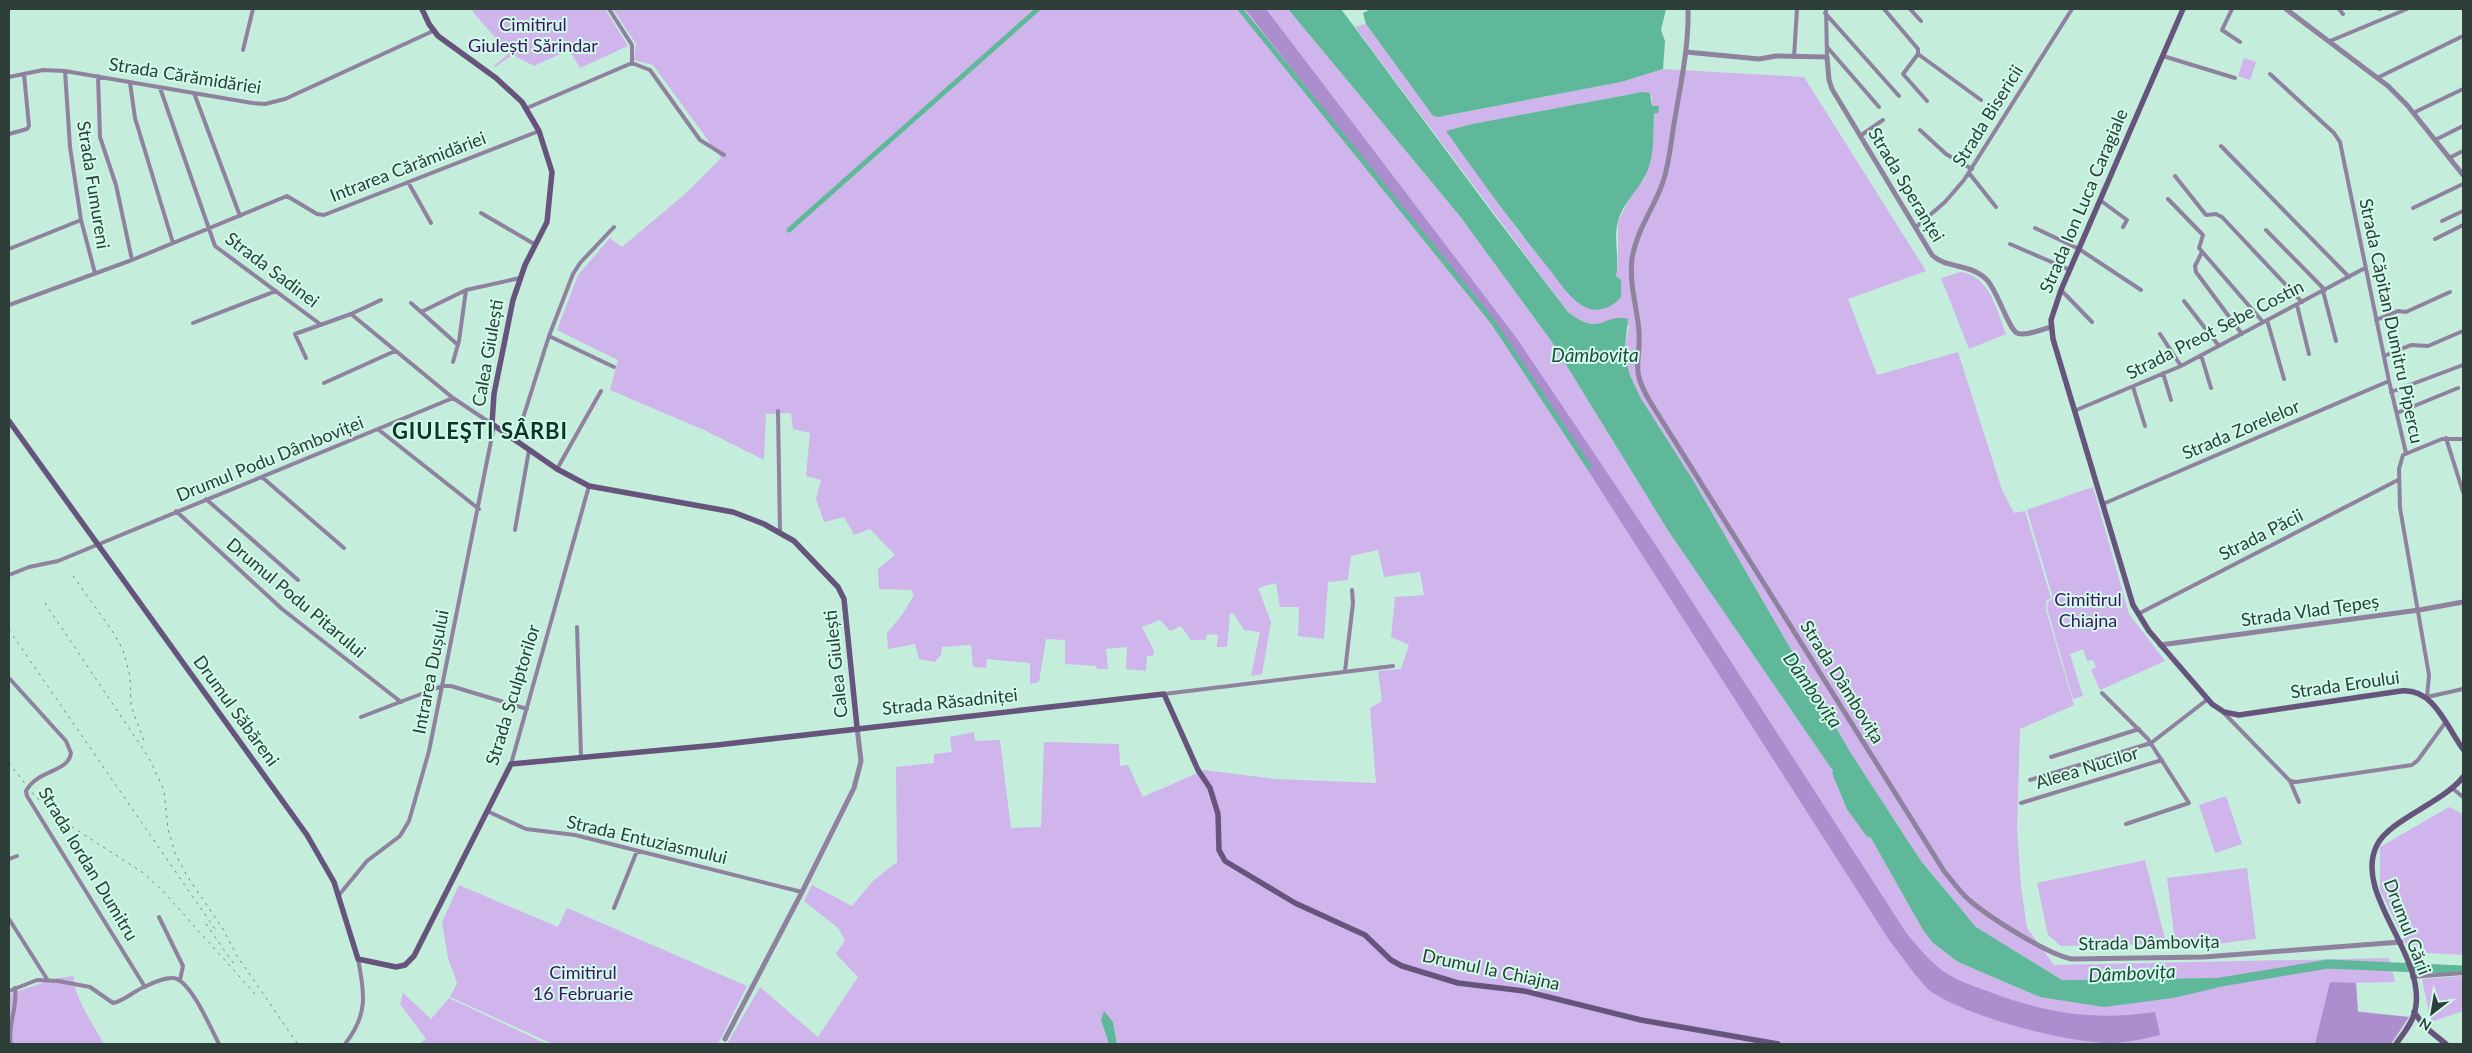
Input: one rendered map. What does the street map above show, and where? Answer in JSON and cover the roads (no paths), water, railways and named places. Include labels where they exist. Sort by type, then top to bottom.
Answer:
[{"type":"main road","name":"Calea Giulești","points":[[422,9],[433,31],[506,86],[527,108],[539,131],[550,160],[552,184],[547,222],[520,278],[507,324],[494,394],[493,425],[557,469],[589,486],[733,512],[780,532],[805,551],[838,588],[844,599],[857,727]]},
{"type":"main road","name":"Strada Ion Luca Caragiale","points":[[2183,9],[2061,290],[2054,310],[2051,327],[2074,411],[2137,614],[2160,645],[2208,699],[2224,712]]},
{"type":"main road","name":"Drumul Săbăreni","points":[[9,421],[307,834],[322,859],[339,895],[358,959]]},
{"type":"main road","name":"Strada Eroului","points":[[2224,712],[2234,715],[2401,691],[2415,691],[2427,697]]},
{"type":"main road","name":"Strada Răsadniței","points":[[511,764],[581,756],[717,745],[857,727],[1164,694]]},
{"type":"main road","name":"Drumul la Chiajna","points":[[1164,694],[1188,749],[1210,788],[1218,814],[1219,850],[1225,862],[1286,898],[1355,930],[1372,941],[1397,964],[1445,980],[1524,991],[1641,1020],[1778,1044]]},
{"type":"main road","points":[[2427,697],[2463,749]]},
{"type":"main road","name":"Strada Sculptorilor","points":[[358,959],[396,967],[405,965],[414,956],[511,764]]},
{"type":"main road","name":"Drumul Gării","points":[[2396,1044],[2408,1027],[2416,1001],[2411,976],[2400,942],[2378,898],[2373,883],[2372,863],[2375,848],[2388,832],[2452,788],[2463,777]]},
{"type":"main road","points":[[2414,1012],[2425,1027],[2446,1044]]},
{"type":"street","points":[[243,50],[253,9]]},
{"type":"street","points":[[609,9],[632,45],[632,64]]},
{"type":"street","name":"Strada Dâmbovița","points":[[1688,9],[1686,52],[1663,181],[1640,234],[1632,259],[1633,293],[1639,331],[1636,360],[1638,377],[1649,400],[1934,856],[1953,883],[1967,898],[1984,911],[2058,956],[2072,959],[2195,958],[2400,942]]},
{"type":"street","points":[[1794,57],[1797,9]]},
{"type":"street","points":[[1884,9],[1917,47],[1918,54],[1903,74],[1927,101]]},
{"type":"street","points":[[1910,9],[1921,21]]},
{"type":"street","name":"Strada Bisericii","points":[[1916,228],[1946,202],[1972,169],[2072,9]]},
{"type":"street","points":[[2232,9],[2222,30],[2240,42]]},
{"type":"street","points":[[2286,9],[2378,77],[2413,113],[2449,158],[2461,168],[2463,175]]},
{"type":"street","points":[[2339,9],[2344,14]]},
{"type":"street","points":[[2330,41],[2407,9]]},
{"type":"street","points":[[1826,11],[1899,96]]},
{"type":"street","name":"Strada Speranței","points":[[1826,11],[1826,48],[1830,86],[1936,259],[1970,268],[1984,276],[1996,292],[2011,326],[2017,333],[2023,334],[2051,327]]},
{"type":"street","name":"Strada Cărămidăriei","points":[[9,77],[43,70],[65,71],[265,104],[285,99],[433,31]]},
{"type":"street","points":[[2378,77],[2463,36]]},
{"type":"street","points":[[1826,48],[1879,107]]},
{"type":"street","points":[[1686,52],[1758,59],[1827,57]]},
{"type":"street","points":[[1918,54],[1981,100]]},
{"type":"street","points":[[2163,56],[2235,78]]},
{"type":"street","points":[[527,108],[632,64],[650,70],[700,140],[724,155]]},
{"type":"street","name":"Strada Fumureni","points":[[65,71],[70,147],[81,220],[95,274]]},
{"type":"street","points":[[9,134],[27,129],[29,126],[24,74]]},
{"type":"street","name":"Strada Căpitan Dumitru Pipercu","points":[[2270,74],[2334,133],[2340,142],[2344,157],[2365,268],[2406,453],[2400,460],[2398,480],[2400,508],[2429,675],[2427,697]]},
{"type":"street","points":[[98,76],[100,137],[116,185],[132,260]]},
{"type":"street","points":[[130,83],[135,118],[173,243]]},
{"type":"street","name":"Strada Sadinei","points":[[160,88],[215,246],[320,324],[351,314],[380,300]]},
{"type":"street","points":[[2413,113],[2463,89]]},
{"type":"street","points":[[194,93],[240,216]]},
{"type":"street","points":[[1860,136],[1883,120]]},
{"type":"street","points":[[2435,140],[2463,126]]},
{"type":"street","points":[[1920,130],[1946,154],[1972,169]]},
{"type":"street","name":"Intrarea Cărămidăriei","points":[[9,305],[132,260],[287,196],[316,214],[324,215],[539,131]]},
{"type":"street","points":[[2221,146],[2349,277]]},
{"type":"street","points":[[2449,158],[2463,151]]},
{"type":"street","points":[[1969,173],[1996,208]]},
{"type":"street","points":[[2175,176],[2206,215],[2216,214],[2222,217],[2302,302]]},
{"type":"street","points":[[408,182],[431,223]]},
{"type":"street","points":[[2413,208],[2463,184]]},
{"type":"street","points":[[2168,199],[2203,235],[2199,247],[2202,252],[2265,321],[2284,379]]},
{"type":"street","points":[[2100,200],[2127,220],[2123,227]]},
{"type":"street","points":[[2442,221],[2463,211]]},
{"type":"street","points":[[481,213],[536,245]]},
{"type":"street","points":[[9,248],[81,220]]},
{"type":"street","points":[[2435,239],[2463,225]]},
{"type":"street","points":[[516,440],[549,336],[573,274],[580,263],[614,227]]},
{"type":"street","points":[[2035,228],[2079,249],[2141,290]]},
{"type":"street","points":[[2266,230],[2324,290],[2336,341]]},
{"type":"street","points":[[2010,244],[2070,270]]},
{"type":"street","points":[[2202,252],[2195,266],[2196,272],[2242,334]]},
{"type":"street","name":"Strada Preot Sebe Costin","points":[[2074,411],[2181,366],[2365,268]]},
{"type":"street","name":"Calea Giulești","points":[[421,312],[466,290],[520,278]]},
{"type":"street","name":"Calea Giulești","points":[[453,362],[458,345],[466,290]]},
{"type":"street","points":[[2061,290],[2092,322]]},
{"type":"street","points":[[193,323],[276,291]]},
{"type":"street","points":[[2376,320],[2398,311],[2406,312],[2450,292]]},
{"type":"street","points":[[2184,301],[2219,346]]},
{"type":"street","name":"Calea Giulești","points":[[411,303],[458,345]]},
{"type":"street","points":[[2297,304],[2308,354]]},
{"type":"street","points":[[351,314],[453,398],[493,425]]},
{"type":"street","points":[[306,358],[296,334],[320,324]]},
{"type":"street","points":[[2384,356],[2411,345],[2428,346],[2463,331]]},
{"type":"street","points":[[2160,334],[2181,366]]},
{"type":"street","points":[[549,336],[614,367]]},
{"type":"street","points":[[324,383],[395,351]]},
{"type":"street","points":[[2201,356],[2211,388]]},
{"type":"street","points":[[2391,392],[2463,365]]},
{"type":"street","points":[[2163,373],[2170,400]]},
{"type":"street","name":"Strada Zorelelor","points":[[2103,504],[2389,381]]},
{"type":"street","points":[[2132,386],[2145,426]]},
{"type":"street","points":[[2397,414],[2458,388]]},
{"type":"street","points":[[557,469],[601,391]]},
{"type":"street","name":"Drumul Podu Dâmboviței","points":[[97,545],[453,398]]},
{"type":"street","points":[[778,411],[780,532]]},
{"type":"street","name":"Intrarea Dușului","points":[[339,895],[367,861],[400,836],[409,821],[429,751],[479,509],[493,425]]},
{"type":"street","points":[[379,430],[479,509]]},
{"type":"street","points":[[2406,453],[2446,438],[2463,439]]},
{"type":"street","points":[[2446,438],[2463,492]]},
{"type":"street","points":[[515,530],[530,450]]},
{"type":"street","points":[[263,478],[344,548]]},
{"type":"street","name":"Strada Păcii","points":[[2137,614],[2398,480]]},
{"type":"street","name":"Strada Sculptorilor","points":[[511,764],[589,486]]},
{"type":"street","points":[[206,499],[298,580]]},
{"type":"street","name":"Drumul Podu Pitarului","points":[[176,511],[282,609],[401,702]]},
{"type":"street","points":[[9,575],[29,567],[58,561],[97,545]]},
{"type":"street","points":[[1345,671],[1353,603],[1352,590]]},
{"type":"street","name":"Strada Vlad Țepeș","points":[[2160,645],[2419,610],[2463,602]]},
{"type":"street","points":[[577,627],[581,756]]},
{"type":"street","name":"Strada Răsadniței","points":[[1164,694],[1392,666]]},
{"type":"street","name":"Strada Iordan Dumitru","points":[[9,678],[66,741],[71,753],[68,761],[62,766],[34,779],[26,791],[27,796],[145,987]]},
{"type":"street","points":[[361,717],[442,686],[450,686],[526,709]]},
{"type":"street","points":[[2427,697],[2463,689]]},
{"type":"street","name":"Aleea Nucilor","points":[[2102,693],[2151,743],[2189,803],[2126,824]]},
{"type":"street","name":"Aleea Nucilor","points":[[2030,780],[2151,743],[2208,699]]},
{"type":"street","points":[[2224,712],[2290,781],[2299,802]]},
{"type":"street","points":[[2290,781],[2296,782],[2412,765],[2445,723]]},
{"type":"street","name":"Calea Giulești","points":[[725,1039],[802,892],[858,778],[861,761],[857,727]]},
{"type":"street","name":"Aleea Nucilor","points":[[2050,757],[2139,729]]},
{"type":"street","name":"Aleea Nucilor","points":[[2021,803],[2162,760]]},
{"type":"street","points":[[2452,788],[2463,798]]},
{"type":"street","name":"Strada Entuziasmului","points":[[486,811],[526,829],[575,835],[802,892]]},
{"type":"street","points":[[614,908],[637,851]]},
{"type":"street","points":[[9,859],[16,856]]},
{"type":"street","name":"Strada Iordan Dumitru","points":[[159,917],[183,966],[180,980]]},
{"type":"street","points":[[9,919],[47,979]]},
{"type":"street","name":"Drumul Săbăreni","points":[[345,1044],[355,1031],[364,999],[358,959]]},
{"type":"street","points":[[2411,976],[2463,973]]},
{"type":"street","points":[[9,991],[37,980],[47,979],[90,987],[114,1003],[164,978],[180,980],[189,988],[219,1044]]},
{"type":"street","points":[[11,1044],[10,1030],[14,1016],[15,988]]},
{"type":"water","name":"Dâmbovița","points":[[1288,9],[1341,9],[1568,312],[1579,320],[1595,324],[1612,319],[1628,319],[1625,347],[1626,361],[1640,397],[1693,480],[1852,755],[1921,861],[1976,927],[2062,980],[2214,978],[2216,988],[2173,998],[2104,1007],[2040,997],[1958,962],[1933,943],[1923,930],[1833,771],[1669,532],[1552,342],[1459,215]]},
{"type":"water","points":[[1371,9],[1666,9],[1661,30],[1665,41],[1663,69],[1621,82],[1438,117],[1433,116],[1366,24],[1363,13]]},
{"type":"water","points":[[1642,92],[1650,93],[1652,106],[1659,106],[1658,113],[1654,113],[1653,146],[1648,171],[1618,221],[1616,276],[1621,280],[1621,297],[1614,304],[1606,308],[1596,310],[1587,308],[1566,291],[1510,219],[1446,131],[1472,124]]},
{"type":"water","points":[[1104,1011],[1113,1022],[1117,1044],[1109,1044],[1101,1020]]},
{"type":"waterway","points":[[789,230],[1038,9]]},
{"type":"waterway","points":[[1240,9],[1493,322],[1589,467]]},
{"type":"waterway","name":"Dâmbovița","points":[[1837,773],[1851,807],[1870,833]]},
{"type":"waterway","name":"Dâmbovița","points":[[2203,985],[2328,964],[2463,970]]},
{"type":"railway","points":[[73,576],[113,632],[123,650],[130,676],[131,706],[144,741]]},
{"type":"railway","points":[[45,603],[149,758],[164,790],[168,829],[175,853],[187,876],[223,929],[237,956],[297,1043]]},
{"type":"railway","points":[[9,630],[215,929]]},
{"type":"railway","points":[[9,763],[34,795],[50,810],[69,825],[142,872],[162,890],[256,995]]},
{"type":"railway","points":[[206,924],[236,967]]},
{"type":"district","name":"GIULEŞTI SÂRBI","points":[[480,431]]},
{"type":"park label","name":"Cimitirul Giulești Sărindar","points":[[533,35]]},
{"type":"park label","name":"Cimitirul Chiajna","points":[[2088,610]]},
{"type":"park label","name":"Cimitirul 16 Februarie","points":[[583,983]]}]
